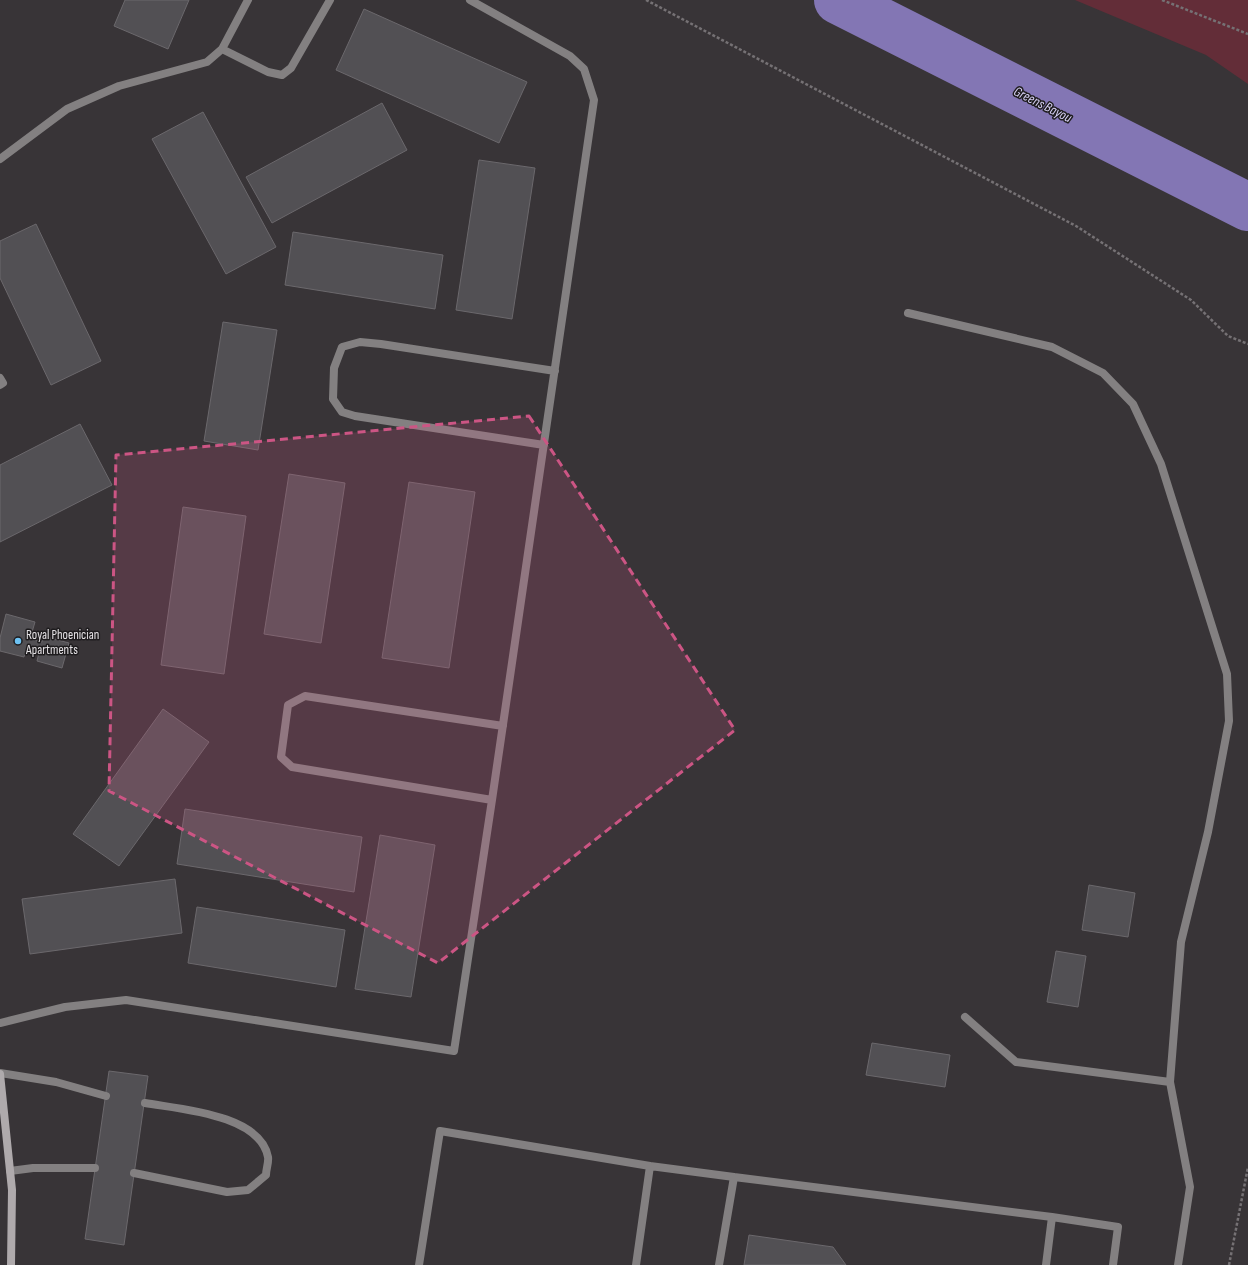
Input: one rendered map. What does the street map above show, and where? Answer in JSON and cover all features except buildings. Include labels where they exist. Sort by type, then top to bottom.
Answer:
[{"type":"street","points":[[0,1074],[12,1190],[11,1265]]},
{"type":"lane","points":[[0,159],[67,109],[120,86],[207,62],[222,49],[248,0]]},
{"type":"lane","points":[[222,49],[268,72],[282,75],[291,68],[330,0]]},
{"type":"lane","points":[[0,1023],[65,1007],[126,1000],[454,1050],[503,726],[594,100],[584,69],[570,56],[470,0]]},
{"type":"lane","points":[[908,313],[1052,347],[1103,373],[1133,404],[1161,464],[1228,674],[1229,721],[1208,832],[1181,942],[1170,1082],[1190,1188],[1178,1265]]},
{"type":"lane","points":[[544,444],[355,416],[342,412],[333,399],[334,368],[342,347],[360,342],[555,371]]},
{"type":"lane","points":[[0,378],[3,383],[0,385]]},
{"type":"lane","points":[[492,800],[292,767],[281,757],[288,705],[305,696],[503,726]]},
{"type":"lane","points":[[965,1017],[1016,1062],[1170,1082]]},
{"type":"lane","points":[[0,1074],[56,1082],[106,1096]]},
{"type":"lane","points":[[134,1173],[227,1192],[248,1190],[266,1175],[268,1157],[262,1144],[237,1122],[206,1114],[145,1103]]},
{"type":"lane","points":[[419,1265],[440,1131],[650,1166],[1052,1217],[1118,1227],[1113,1265]]},
{"type":"lane","points":[[636,1265],[650,1166]]},
{"type":"lane","points":[[10,1171],[33,1168],[95,1168]]},
{"type":"lane","points":[[719,1265],[734,1177]]},
{"type":"lane","points":[[1046,1265],[1052,1217]]},
{"type":"path","points":[[646,0],[1076,226],[1191,300],[1228,336],[1248,344]]},
{"type":"path","points":[[1162,0],[1248,34]]},
{"type":"path","points":[[1229,1265],[1248,1167]]},
{"type":"highlighted area","points":[[529,416],[735,730],[438,963],[109,791],[116,455]]},
{"type":"shaded area","points":[[1075,0],[1248,0],[1248,84],[1206,55]]},
{"type":"waterway","name":"Greens Bayou","points":[[838,0],[1248,207]]},
{"type":"place","name":"Royal Phoenician Apartments","points":[[18,641]]}]
